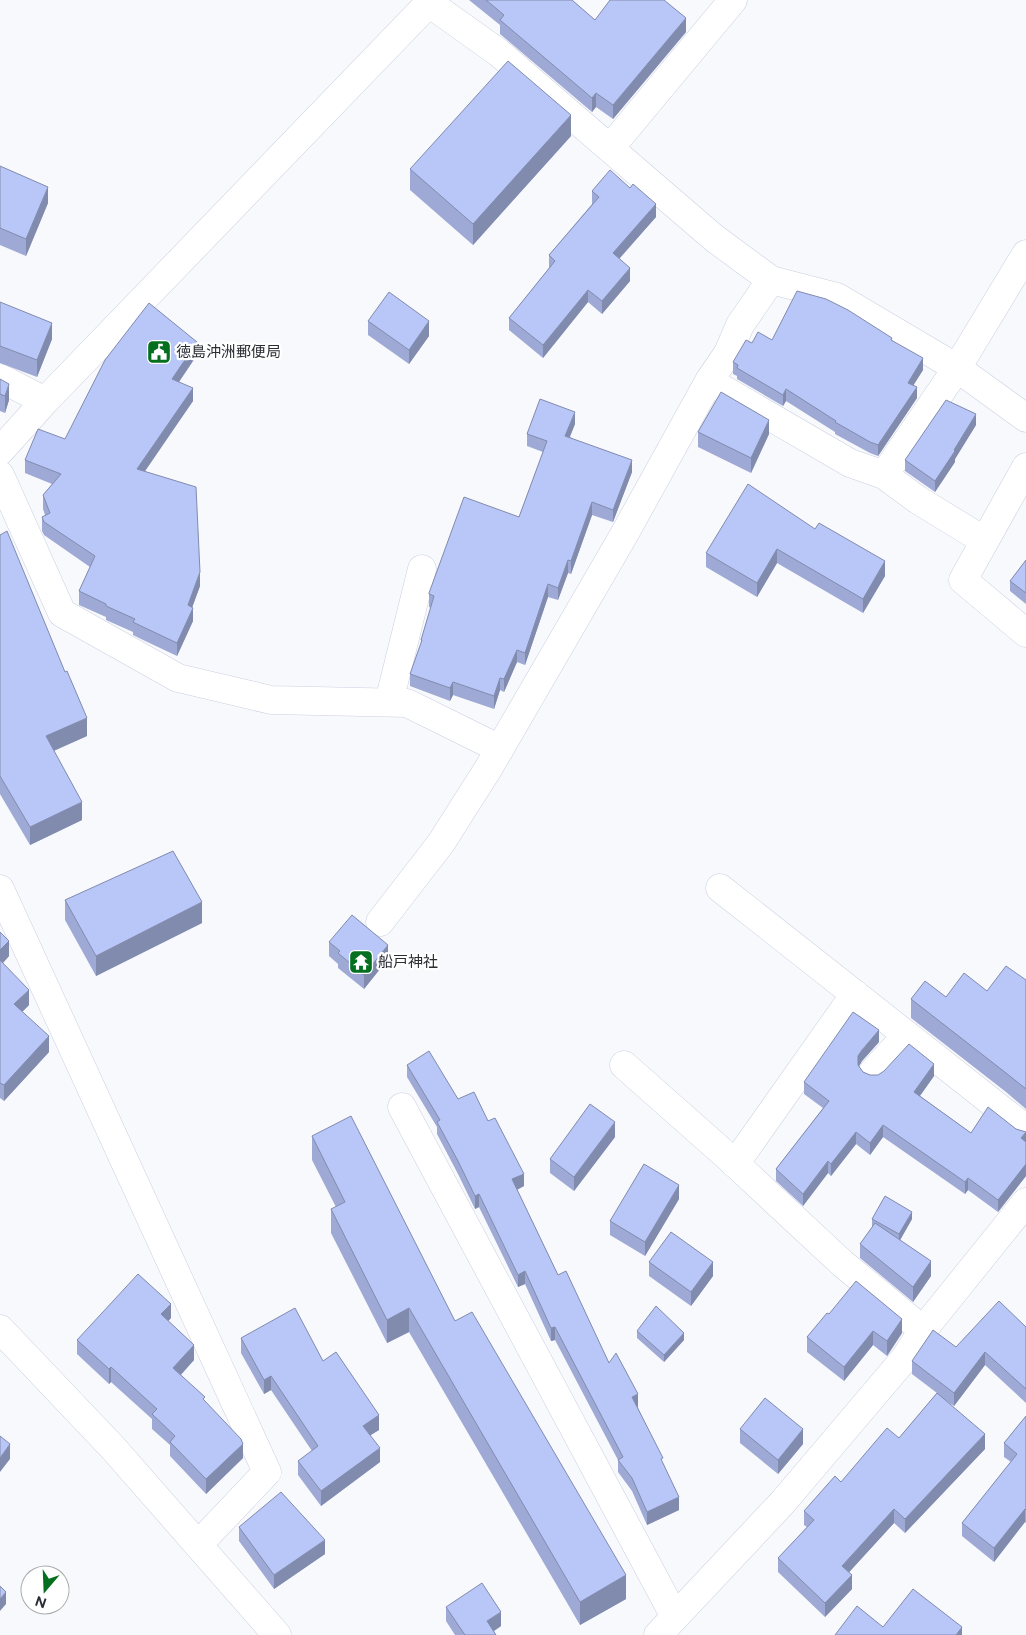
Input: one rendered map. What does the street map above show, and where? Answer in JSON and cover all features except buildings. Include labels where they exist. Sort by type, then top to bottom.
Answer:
[{"type":"street","points":[[610,148],[733,0]]},
{"type":"street","points":[[0,451],[45,401],[430,1],[499,54],[714,238],[771,280],[837,297],[957,368],[1026,418]]},
{"type":"street","points":[[884,475],[957,368],[1026,254]]},
{"type":"street","points":[[380,922],[441,843],[500,749],[625,532],[709,381],[728,353],[740,325],[771,280]]},
{"type":"street","points":[[0,378],[45,401]]},
{"type":"street","points":[[709,381],[850,463],[884,475],[918,500],[985,541]]},
{"type":"street","points":[[1026,467],[963,580],[1026,633]]},
{"type":"street","points":[[0,474],[62,613],[178,678],[271,700],[407,703],[500,749]]},
{"type":"street","points":[[389,702],[422,569]]},
{"type":"street","points":[[720,888],[1026,1129]]},
{"type":"street","points":[[0,889],[267,1472],[198,1545]]},
{"type":"street","points":[[735,1164],[855,994]]},
{"type":"street","points":[[873,1072],[907,1035]]},
{"type":"street","points":[[624,1065],[843,1264],[923,1330]]},
{"type":"street","points":[[402,1107],[666,1626],[784,1502],[905,1358],[923,1330],[1026,1202]]},
{"type":"street","points":[[0,1328],[114,1449],[276,1635]]},
{"type":"place","name":"徳島沖洲郵便局","points":[[159,352]]},
{"type":"place","name":"船戸神社","points":[[361,962]]}]
